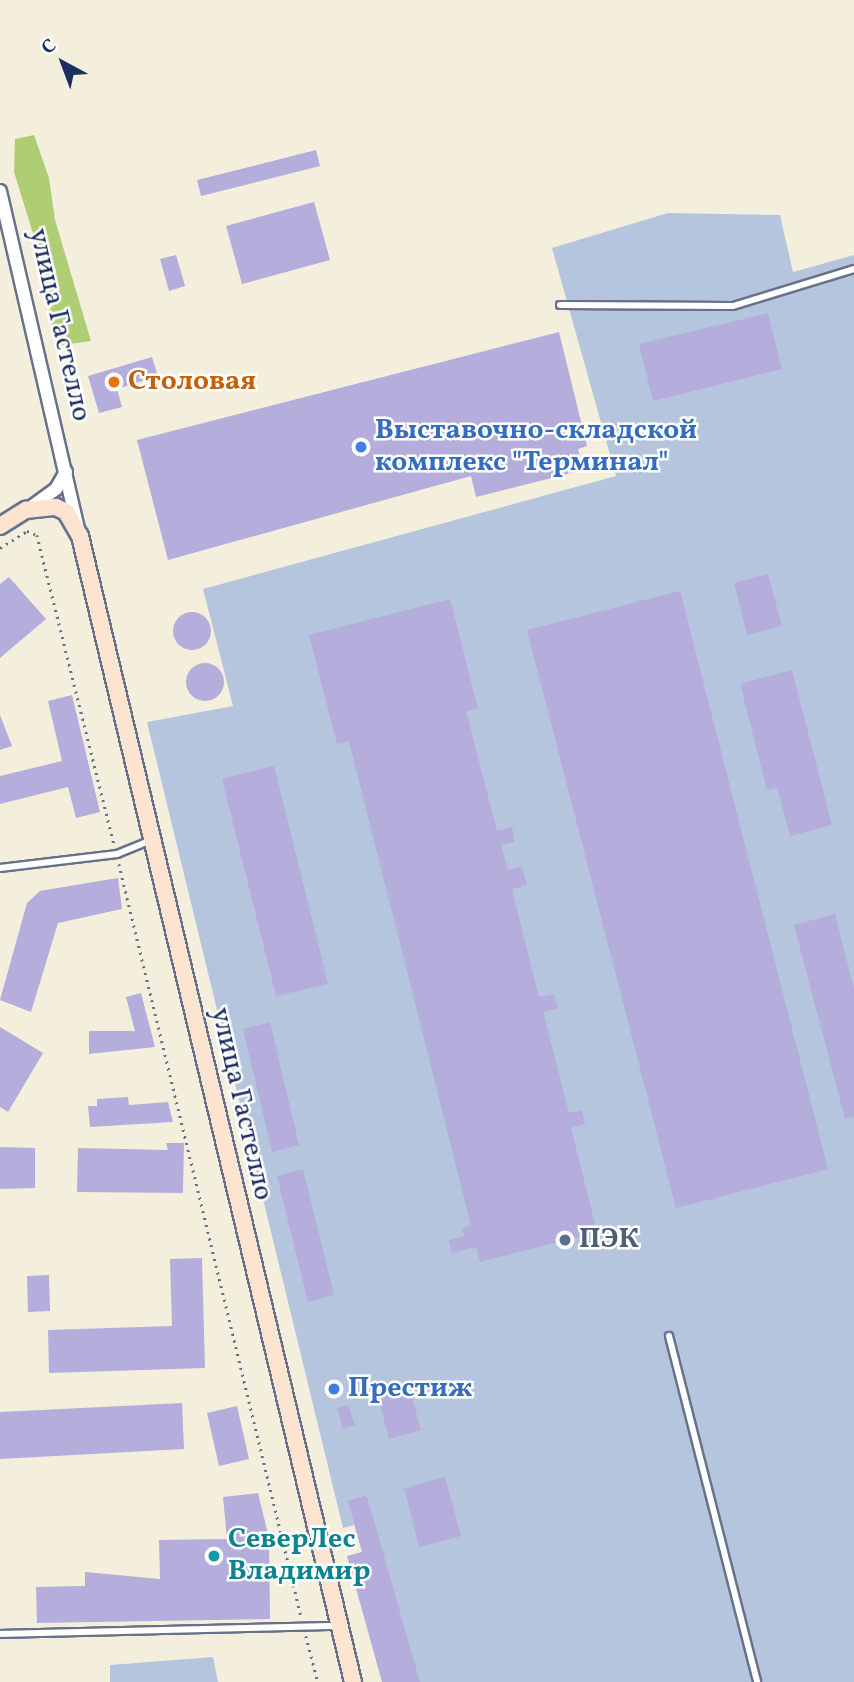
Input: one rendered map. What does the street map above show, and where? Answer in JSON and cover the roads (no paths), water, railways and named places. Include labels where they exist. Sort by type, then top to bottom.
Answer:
[{"type":"main road","name":"улица Гастелло","points":[[26,510],[56,508],[66,512],[80,536],[353,1682]]},
{"type":"main road","points":[[0,526],[26,510]]},
{"type":"street","name":"улица Гастелло","points":[[0,191],[80,536]]},
{"type":"street","points":[[26,510],[56,489],[66,472]]},
{"type":"lane","points":[[560,305],[733,306],[854,269]]},
{"type":"lane","points":[[0,868],[117,854],[152,840]]},
{"type":"lane","points":[[668,1336],[757,1682]]},
{"type":"lane","points":[[0,1634],[339,1626]]},
{"type":"place","name":"Столовая","points":[[114,382]]},
{"type":"place","name":"Выставочно-складской комплекс \"Терминал\"","points":[[361,447]]},
{"type":"place","name":"ПЭК","points":[[565,1240]]},
{"type":"place","name":"Престиж","points":[[334,1389]]},
{"type":"place","name":"СеверЛес Владимир","points":[[214,1556]]}]
